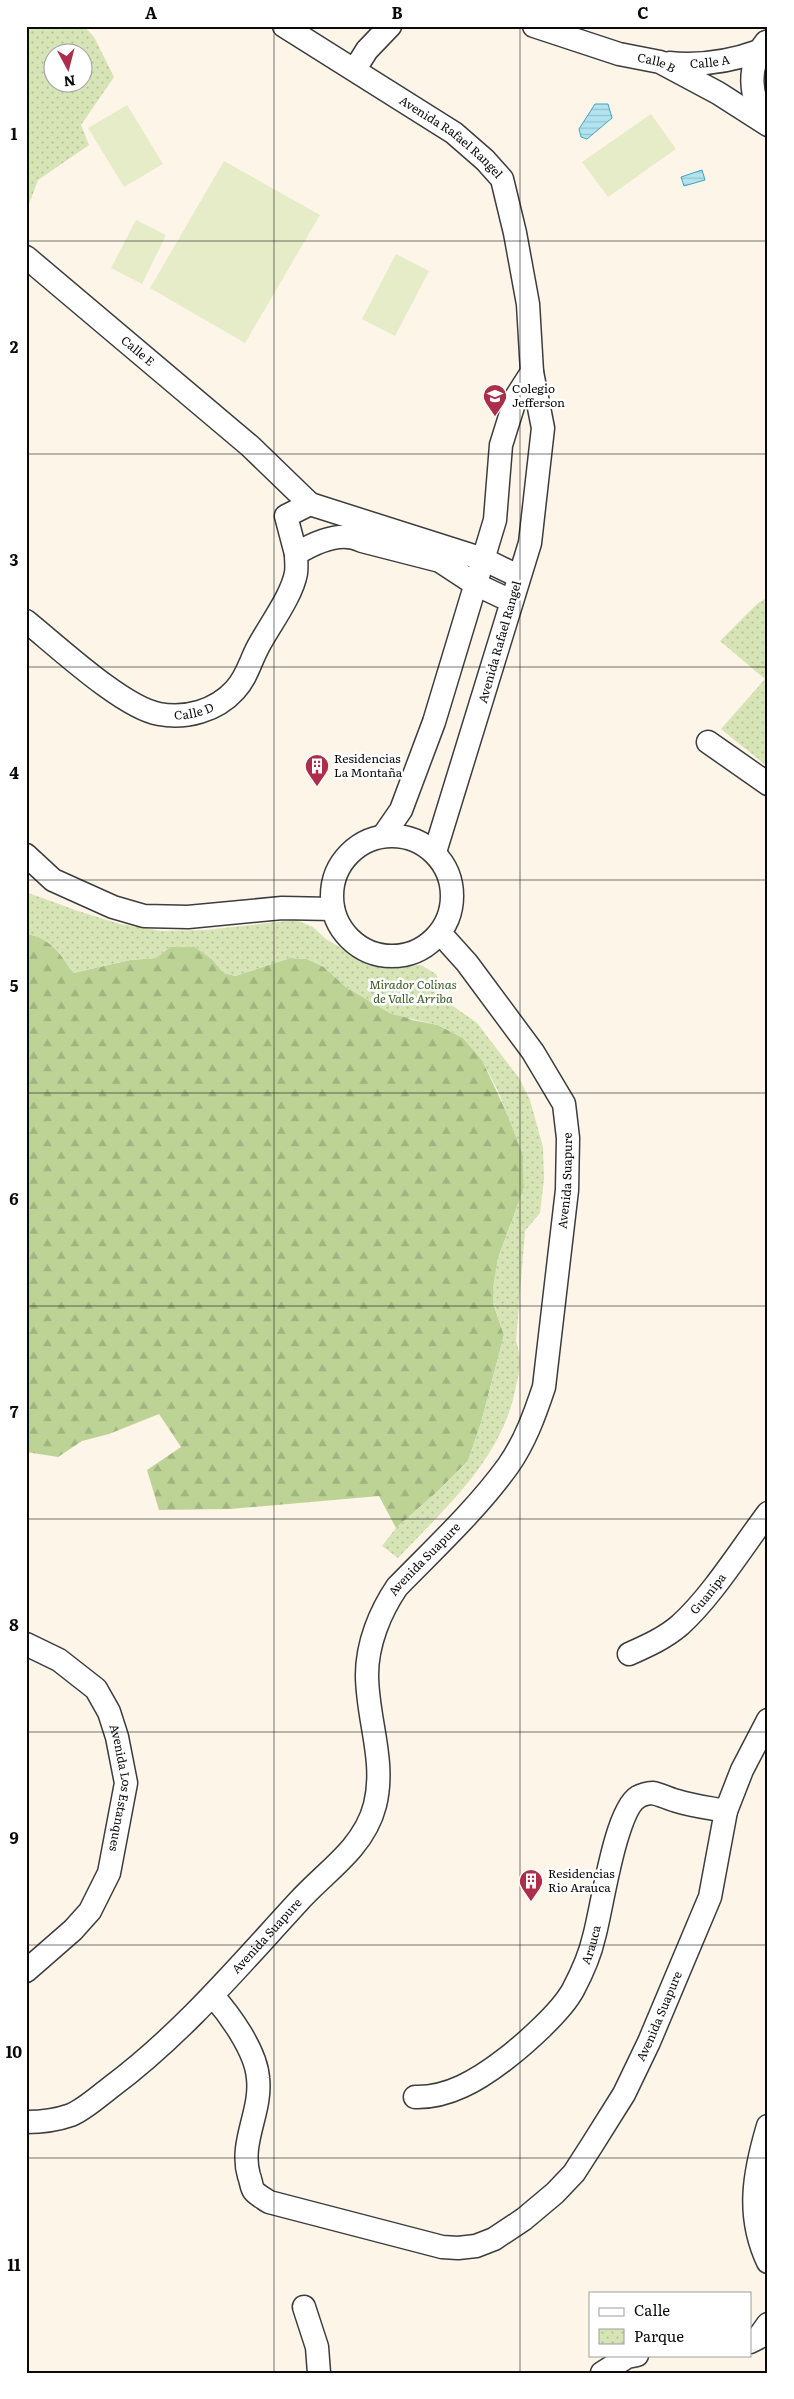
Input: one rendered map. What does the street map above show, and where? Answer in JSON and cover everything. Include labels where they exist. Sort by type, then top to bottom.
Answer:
[{"type":"street","name":"Avenida Rafael Rangel","points":[[284,26],[454,133],[485,160],[502,179],[509,203],[528,304],[532,372],[543,428],[530,543],[518,576],[485,693],[435,852]]},
{"type":"street","points":[[355,69],[367,50],[390,26]]},
{"type":"street","name":"Calle B","points":[[534,26],[618,54],[660,62],[718,93],[768,123]]},
{"type":"street","name":"Calle A","points":[[660,62],[692,66],[716,63],[763,45]]},
{"type":"street","name":"Calle A","points":[[763,45],[753,70],[752,84],[757,105],[768,123]]},
{"type":"street","name":"Calle E","points":[[26,257],[250,446],[310,504]]},
{"type":"street","points":[[383,836],[401,810],[434,722],[495,520],[501,445],[516,397],[532,372]]},
{"type":"street","points":[[508,423],[516,416],[528,413],[536,415],[543,428]]},
{"type":"street","name":"Calle E","points":[[250,446],[269,471],[278,489],[286,516]]},
{"type":"street","points":[[286,516],[310,504],[483,560],[518,576]]},
{"type":"street","name":"Calle D","points":[[26,621],[106,686],[139,706],[157,714],[177,716],[199,713],[220,704],[236,689],[249,671],[257,649],[287,596],[296,573],[296,554],[286,516]]},
{"type":"street","points":[[296,554],[333,538],[355,538],[440,561],[475,584],[511,601]]},
{"type":"street","points":[[708,742],[768,784]]},
{"type":"street","points":[[383,836],[402,836],[420,842],[435,852],[444,864],[450,877],[453,892],[450,914],[440,933],[429,944],[414,952],[397,956],[380,955],[364,949],[350,939],[339,925],[333,909],[332,890],[337,870],[348,854],[364,842],[383,836]]},
{"type":"street","points":[[26,855],[53,880],[114,907],[144,916],[188,916],[282,908],[333,909]]},
{"type":"street","name":"Avenida Suapure","points":[[440,933],[467,962],[534,1052],[564,1104],[568,1138],[567,1190],[544,1387],[525,1437],[508,1465],[454,1528],[397,1587],[386,1604],[377,1624],[367,1673],[378,1750],[379,1781],[374,1806],[367,1825],[351,1849],[314,1884],[213,1996],[229,2015],[250,2054],[258,2078],[257,2102],[246,2149],[247,2169],[254,2191],[269,2202],[442,2248],[476,2246],[494,2240],[524,2219],[574,2173],[624,2094],[653,2033],[710,1897],[726,1811],[746,1761],[768,1720]]},
{"type":"street","name":"Guanipa","points":[[630,1654],[656,1642],[696,1610],[768,1513]]},
{"type":"street","name":"Avenida Los Estanques","points":[[26,1644],[60,1660],[96,1689],[109,1712],[117,1737],[126,1783],[109,1873],[98,1896],[90,1911],[73,1930],[26,1971]]},
{"type":"street","name":"Arauca","points":[[415,2097],[430,2098],[448,2094],[496,2066],[528,2040],[572,1992],[589,1955],[617,1835],[628,1808],[637,1797],[651,1793],[679,1802],[726,1811]]},
{"type":"street","points":[[26,2122],[44,2121],[71,2114],[86,2105],[135,2069],[213,1996]]},
{"type":"street","points":[[768,2126],[758,2161],[753,2208],[768,2262]]},
{"type":"street","points":[[304,2307],[317,2346],[319,2373]]},
{"type":"street","points":[[752,2341],[758,2338],[768,2324]]},
{"type":"street","points":[[602,2373],[632,2356]]},
{"type":"green space","points":[[26,26],[84,26],[94,37],[114,77],[81,125],[89,145],[38,180],[26,212]]},
{"type":"green space","points":[[127,105],[163,164],[124,187],[88,128]]},
{"type":"green space","points":[[651,114],[676,149],[608,197],[582,162]]},
{"type":"green space","points":[[224,161],[320,215],[245,343],[150,288]]},
{"type":"green space","points":[[136,220],[166,235],[142,284],[111,268]]},
{"type":"green space","points":[[396,254],[429,271],[395,336],[362,319]]},
{"type":"green space","points":[[768,597],[768,767],[721,729],[765,679],[720,641],[757,604]]},
{"type":"green space","name":"Mirador Colinas de Valle Arriba","points":[[26,892],[120,924],[161,931],[205,930],[296,920],[313,927],[327,940],[368,963],[421,965],[436,974],[446,1001],[477,1023],[519,1078],[530,1100],[543,1147],[544,1179],[540,1213],[525,1231],[516,1341],[520,1364],[516,1386],[509,1412],[499,1436],[486,1459],[453,1500],[398,1558],[382,1546],[396,1528],[437,1492],[468,1461],[481,1423],[504,1335],[493,1302],[493,1286],[498,1258],[524,1188],[523,1155],[498,1091],[482,1060],[463,1038],[438,1025],[391,1014],[347,988],[324,967],[307,959],[290,958],[235,976],[223,973],[212,959],[195,947],[170,947],[156,958],[130,960],[73,973],[59,953],[48,943],[26,934]]},
{"type":"green space","points":[[26,934],[48,943],[64,959],[73,973],[130,960],[156,958],[170,947],[195,947],[212,959],[223,972],[235,976],[290,958],[307,959],[324,967],[347,988],[412,1020],[438,1025],[463,1038],[482,1060],[509,1118],[523,1155],[524,1188],[498,1258],[493,1303],[504,1335],[481,1423],[468,1461],[437,1492],[396,1528],[379,1496],[230,1509],[159,1510],[147,1470],[181,1447],[159,1414],[109,1434],[82,1441],[58,1457],[26,1452]]},
{"type":"water","points":[[595,104],[608,104],[612,118],[587,139],[581,137],[579,129]]},
{"type":"water","points":[[702,170],[705,180],[684,186],[681,177]]},
{"type":"place","name":"Colegio Jefferson","points":[[495,417]]},
{"type":"place","name":"Residencias La Montaña","points":[[317,787]]},
{"type":"place","name":"Residencias Rio Arauca","points":[[531,1902]]}]
